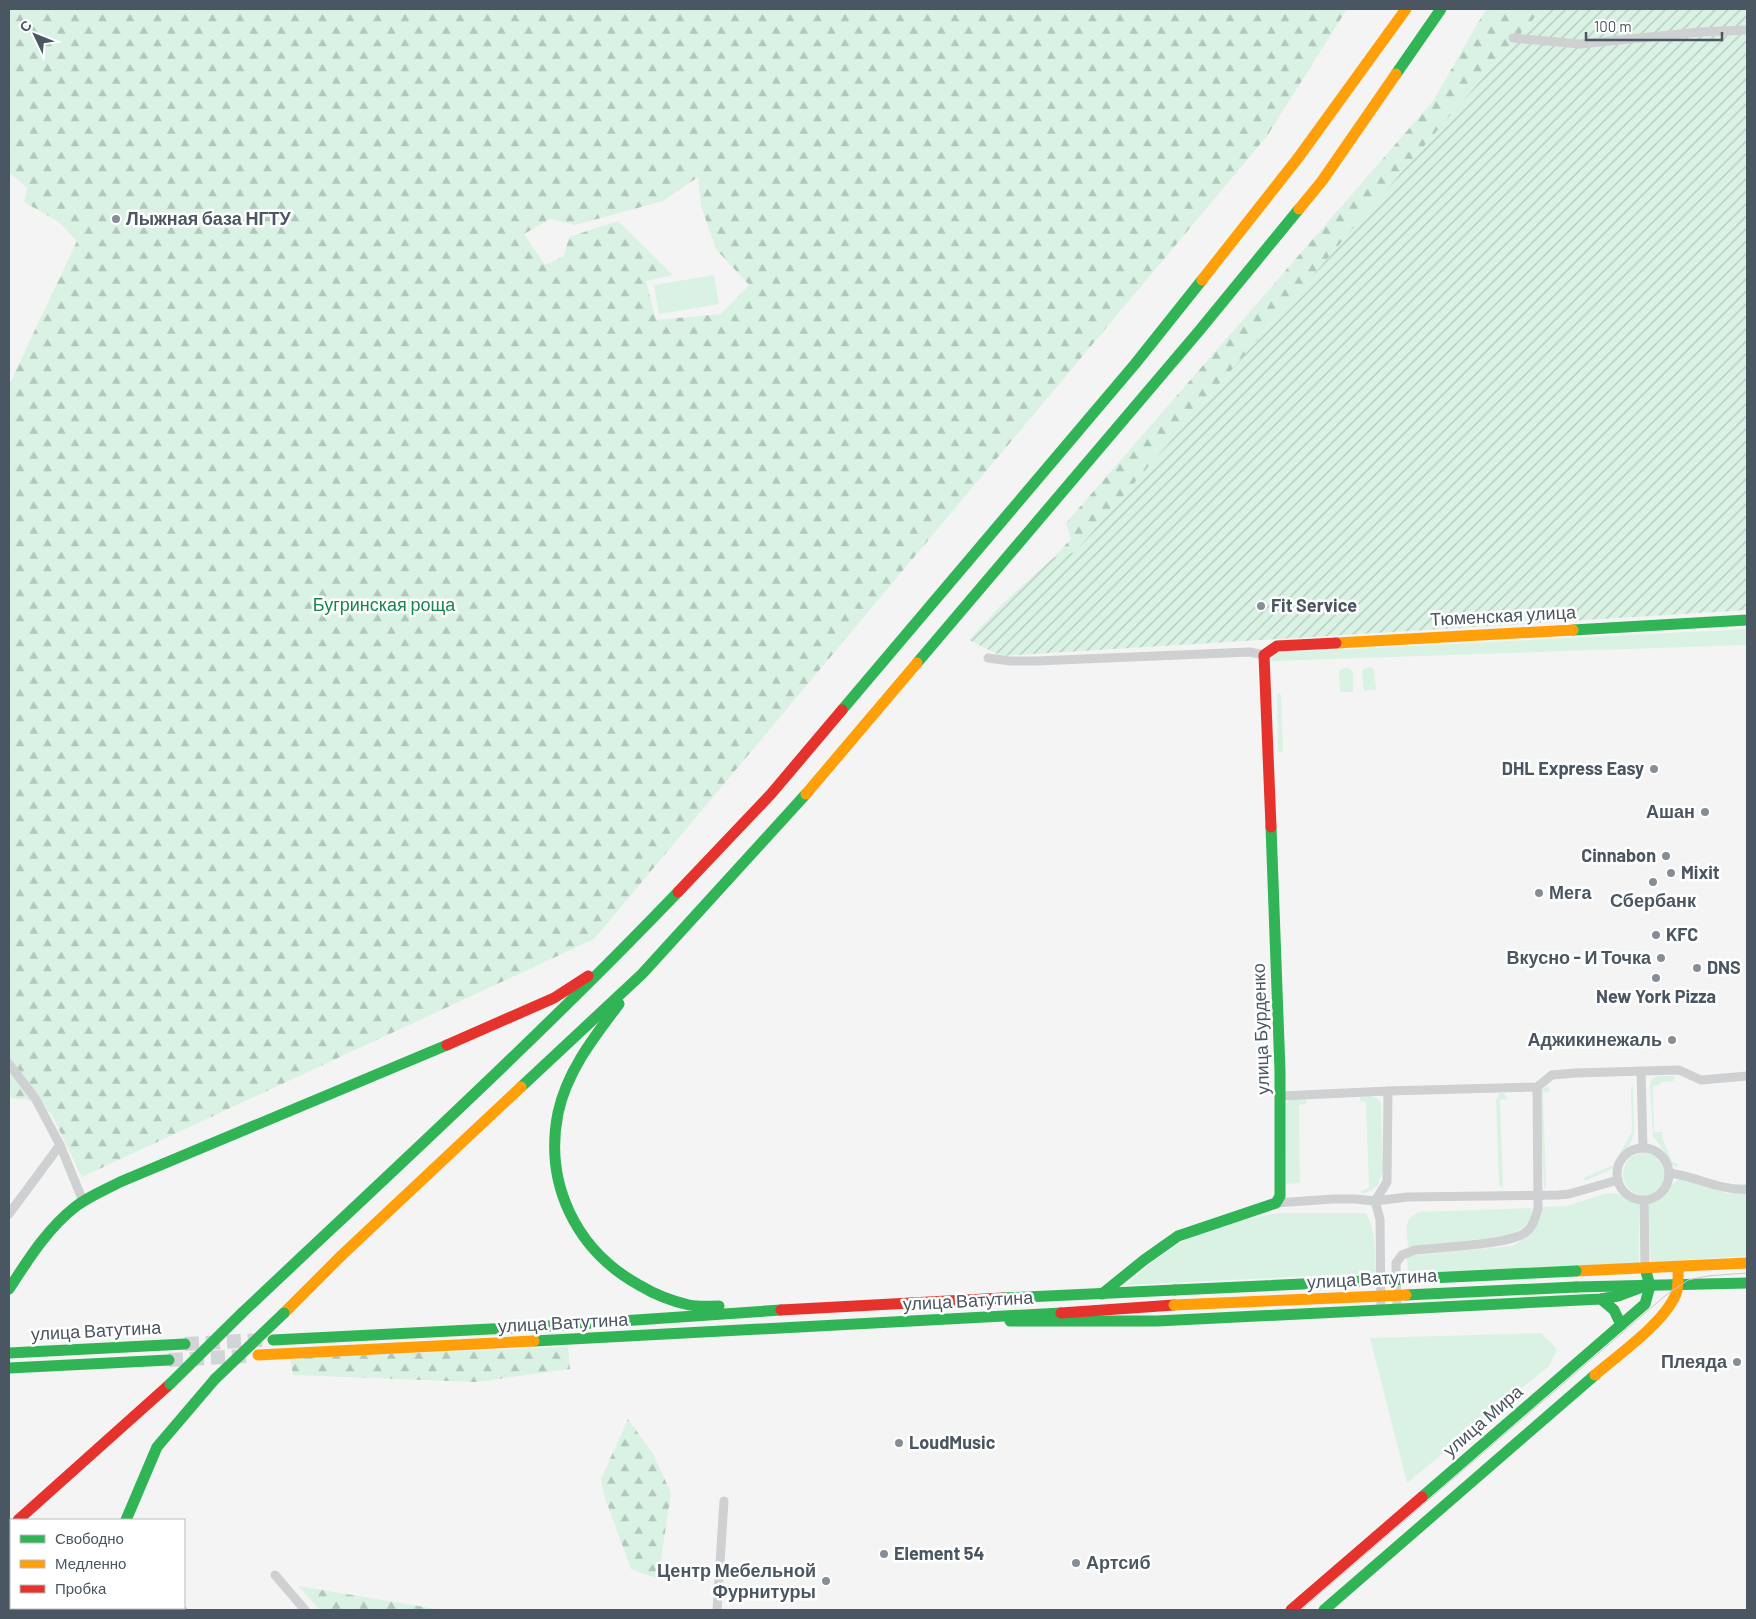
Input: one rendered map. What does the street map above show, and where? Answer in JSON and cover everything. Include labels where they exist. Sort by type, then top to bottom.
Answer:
[{"type":"main road","points":[[19,1519],[170,1384],[242,1313],[532,1039],[612,961],[771,794],[1135,364],[1298,158],[1406,9]]},
{"type":"main road","points":[[126,1519],[157,1447],[215,1379],[349,1248],[642,974],[792,811],[1200,331],[1322,181],[1441,9]]},
{"type":"main road","name":"Тюменская улица","points":[[1264,655],[1277,646],[1747,620]]},
{"type":"main road","name":"улица Бурденко","points":[[1264,655],[1281,1096],[1280,1196],[1276,1203]]},
{"type":"main road","points":[[9,1289],[30,1257],[58,1222],[83,1201],[120,1182],[554,998],[612,961]]},
{"type":"main road","points":[[642,974],[584,1050],[567,1082],[558,1113],[553,1146],[556,1179],[568,1213],[579,1232],[597,1254],[622,1276],[653,1294],[687,1305],[771,1311]]},
{"type":"main road","points":[[1102,1294],[1144,1260],[1178,1236],[1276,1203]]},
{"type":"main road","points":[[982,1318],[1018,1322],[1113,1322],[1381,1311],[1601,1299],[1646,1287],[1645,1268],[1747,1263]]},
{"type":"main road","points":[[1324,1610],[1661,1318],[1678,1291],[1678,1267]]},
{"type":"main road","name":"улица Ватутина","points":[[273,1340],[548,1326],[824,1307],[1645,1268]]},
{"type":"main road","points":[[1679,1285],[1747,1283]]},
{"type":"main road","name":"улица Ватутина","points":[[258,1355],[982,1318],[1174,1305],[1576,1287],[1679,1285]]},
{"type":"main road","name":"улица Мира","points":[[1291,1610],[1645,1304],[1646,1287]]},
{"type":"main road","points":[[1601,1299],[1613,1308],[1619,1316],[1621,1325]]},
{"type":"main road","name":"улица Ватутина","points":[[9,1353],[185,1344]]},
{"type":"main road","name":"улица Ватутина","points":[[9,1368],[169,1360]]},
{"type":"main road","points":[[9,1376],[57,1366]]},
{"type":"main road","points":[[1394,1521],[1409,1537]]},
{"type":"street","points":[[1513,38],[1580,44],[1700,32],[1747,30]]},
{"type":"street","points":[[988,658],[1036,662],[1250,652],[1264,655]]},
{"type":"street","points":[[9,1064],[35,1098],[60,1145],[83,1201]]},
{"type":"street","points":[[1281,1096],[1388,1091],[1537,1088],[1552,1075],[1575,1073],[1679,1070],[1701,1080],[1747,1076]]},
{"type":"street","points":[[1641,1071],[1643,1148]]},
{"type":"street","points":[[1398,1310],[1396,1263],[1402,1255],[1415,1250],[1510,1240],[1528,1232],[1536,1218],[1538,1196],[1537,1088]]},
{"type":"street","points":[[1381,1311],[1380,1219],[1375,1201],[1387,1182],[1388,1091]]},
{"type":"street","points":[[9,1214],[60,1145]]},
{"type":"street","points":[[1643,1148],[1658,1152],[1664,1158],[1669,1173],[1665,1188],[1652,1198],[1644,1200],[1637,1199],[1625,1192],[1618,1180],[1617,1172],[1623,1158],[1636,1149],[1643,1148]]},
{"type":"street","points":[[1669,1173],[1681,1174],[1725,1188],[1747,1189]]},
{"type":"street","points":[[1276,1203],[1355,1198],[1375,1201],[1407,1197],[1569,1194],[1618,1180]]},
{"type":"street","points":[[1644,1200],[1645,1268]]},
{"type":"street","points":[[717,1610],[724,1501]]},
{"type":"street","points":[[276,1575],[306,1610]]},
{"type":"green space","name":"Бугринская роща","points":[[9,9],[1347,9],[1267,136],[594,939],[82,1177],[51,1113],[30,1100],[9,1098],[9,385],[77,241],[59,222],[24,202],[27,188],[9,172]],"holes":[[[698,177],[701,206],[716,249],[749,285],[721,314],[656,320],[646,281],[673,275],[618,221],[569,237],[564,256],[545,265],[524,234],[550,219],[575,225],[663,201]]]},
{"type":"green space","points":[[1486,9],[1542,9],[1075,552],[1054,557],[1071,539],[1066,523],[1433,101]]},
{"type":"green space","points":[[1542,9],[1747,9],[1747,610],[1001,656],[969,640],[1001,605],[1054,557],[1075,552]]},
{"type":"green space","points":[[714,275],[719,304],[659,314],[654,285]]},
{"type":"green space","points":[[1747,629],[1747,645],[1272,661],[1274,653]]},
{"type":"green space","points":[[1370,667],[1374,670],[1376,690],[1364,691],[1362,670]]},
{"type":"green space","points":[[1349,668],[1353,672],[1353,692],[1340,692],[1339,671]]},
{"type":"green space","points":[[1279,693],[1281,695],[1283,751],[1280,753],[1278,751],[1277,696]]},
{"type":"green space","points":[[1657,1076],[1675,1077],[1674,1081],[1661,1082],[1659,1085],[1653,1086],[1654,1132],[1662,1132],[1663,1140],[1672,1162],[1678,1164],[1677,1167],[1670,1164],[1666,1154],[1653,1136],[1650,1084],[1652,1079]]},
{"type":"green space","points":[[1548,1086],[1550,1091],[1543,1093],[1546,1187],[1544,1188],[1540,1092]]},
{"type":"green space","points":[[1633,1086],[1634,1132],[1632,1140],[1616,1167],[1585,1181],[1584,1178],[1613,1165],[1632,1132],[1631,1087]]},
{"type":"green space","points":[[1499,1093],[1504,1093],[1507,1099],[1500,1100],[1503,1189],[1499,1185],[1496,1101]]},
{"type":"green space","points":[[1371,1096],[1378,1099],[1381,1103],[1383,1170],[1378,1185],[1362,1194],[1361,1191],[1369,1188],[1366,1102],[1360,1101],[1360,1097]]},
{"type":"green space","points":[[1306,1099],[1306,1104],[1299,1105],[1300,1183],[1286,1184],[1284,1107],[1290,1100]]},
{"type":"green space","points":[[1644,1153],[1659,1159],[1665,1174],[1659,1189],[1644,1195],[1629,1189],[1623,1174],[1629,1159]]},
{"type":"green space","points":[[1678,1179],[1687,1180],[1726,1193],[1747,1192],[1747,1256],[1651,1262],[1647,1203],[1666,1191]]},
{"type":"green space","points":[[1616,1193],[1639,1204],[1639,1263],[1408,1274],[1407,1256],[1513,1246],[1531,1234],[1541,1217],[1542,1207],[1567,1206],[1604,1194]]},
{"type":"green space","points":[[1531,1208],[1532,1216],[1524,1227],[1507,1236],[1408,1247],[1408,1222],[1410,1218],[1419,1212]]},
{"type":"green space","points":[[1281,1213],[1365,1213],[1369,1218],[1373,1233],[1376,1273],[1127,1285],[1155,1260],[1186,1240],[1233,1222]]},
{"type":"green space","points":[[1541,1333],[1557,1349],[1549,1366],[1407,1483],[1370,1338]]},
{"type":"green space","points":[[568,1347],[570,1369],[476,1382],[293,1375],[290,1358]]},
{"type":"green space","points":[[628,1419],[653,1454],[671,1493],[658,1579],[631,1569],[605,1498],[601,1479]]},
{"type":"green space","points":[[298,1586],[442,1610],[320,1610]]},
{"type":"tunnel","points":[[185,1344],[262,1340]]},
{"type":"tunnel","points":[[169,1360],[246,1356]]},
{"type":"tram line","points":[[1301,1610],[1666,1295],[1688,1280],[1707,1276],[1747,1273]]},
{"type":"traffic: fast","points":[[1396,74],[1441,9]]},
{"type":"traffic: fast","points":[[917,663],[1199,331],[1299,209]]},
{"type":"traffic: fast","points":[[842,710],[1135,364],[1202,280]]},
{"type":"traffic: fast","points":[[1573,630],[1747,620]]},
{"type":"traffic: fast","points":[[521,1087],[642,974],[806,794]]},
{"type":"traffic: fast","points":[[1102,1294],[1144,1260],[1178,1236],[1276,1203],[1280,1196],[1280,1071],[1271,827]]},
{"type":"traffic: fast","points":[[242,1313],[517,1053],[678,892]]},
{"type":"traffic: fast","points":[[619,1004],[583,1055],[562,1098],[555,1139],[556,1165],[561,1189],[570,1212],[582,1234],[598,1253],[617,1270],[645,1288],[669,1299],[693,1306],[719,1306]]},
{"type":"traffic: fast","points":[[9,1289],[39,1245],[56,1225],[75,1207],[91,1196],[120,1182],[447,1045]]},
{"type":"traffic: fast","points":[[1422,1497],[1645,1304],[1650,1286],[1645,1268]]},
{"type":"traffic: fast","points":[[1175,1290],[1576,1271]]},
{"type":"traffic: fast","points":[[1576,1287],[1747,1283]]},
{"type":"traffic: fast","points":[[1406,1295],[1576,1287]]},
{"type":"traffic: fast","points":[[1010,1321],[1157,1321],[1601,1299],[1618,1296],[1642,1287]]},
{"type":"traffic: fast","points":[[1003,1298],[1175,1290]]},
{"type":"traffic: fast","points":[[1601,1299],[1614,1310],[1621,1325]]},
{"type":"traffic: fast","points":[[273,1340],[548,1326],[781,1310]]},
{"type":"traffic: fast","points":[[170,1384],[242,1313]]},
{"type":"traffic: fast","points":[[215,1379],[284,1313]]},
{"type":"traffic: fast","points":[[534,1341],[1061,1313]]},
{"type":"traffic: fast","points":[[9,1353],[185,1344]]},
{"type":"traffic: fast","points":[[9,1368],[169,1360]]},
{"type":"traffic: fast","points":[[1324,1610],[1595,1375]]},
{"type":"traffic: fast","points":[[126,1519],[157,1447],[215,1379]]},
{"type":"traffic: slow","points":[[1202,280],[1298,158],[1406,9]]},
{"type":"traffic: slow","points":[[1299,209],[1322,181],[1396,74]]},
{"type":"traffic: slow","points":[[1336,643],[1573,630]]},
{"type":"traffic: slow","points":[[806,794],[917,663]]},
{"type":"traffic: slow","points":[[284,1313],[342,1255],[521,1087]]},
{"type":"traffic: slow","points":[[1576,1271],[1747,1263]]},
{"type":"traffic: slow","points":[[1595,1375],[1640,1338],[1662,1316],[1676,1294],[1678,1267]]},
{"type":"traffic: slow","points":[[1174,1305],[1406,1295]]},
{"type":"traffic: slow","points":[[258,1355],[534,1341]]},
{"type":"traffic: jam","points":[[1271,827],[1264,655],[1277,646],[1336,643]]},
{"type":"traffic: jam","points":[[678,892],[771,794],[842,710]]},
{"type":"traffic: jam","points":[[447,1045],[554,998],[588,976]]},
{"type":"traffic: jam","points":[[781,1310],[1003,1298]]},
{"type":"traffic: jam","points":[[1061,1313],[1174,1305]]},
{"type":"traffic: jam","points":[[19,1519],[170,1384]]},
{"type":"traffic: jam","points":[[1291,1610],[1422,1497]]},
{"type":"place","name":"Лыжная база НГТУ","points":[[116,219]]},
{"type":"place","name":"Fit Service","points":[[1261,606]]},
{"type":"place","name":"DHL Express Easy","points":[[1654,769]]},
{"type":"place","name":"Ашан","points":[[1705,812]]},
{"type":"place","name":"Cinnabon","points":[[1666,856]]},
{"type":"place","name":"Mixit","points":[[1671,873]]},
{"type":"place","name":"Сбербанк","points":[[1653,882]]},
{"type":"place","name":"Мега","points":[[1539,893]]},
{"type":"place","name":"KFC","points":[[1656,935]]},
{"type":"place","name":"Вкусно - И Точка","points":[[1661,958]]},
{"type":"place","name":"DNS","points":[[1697,968]]},
{"type":"place","name":"New York Pizza","points":[[1656,978]]},
{"type":"place","name":"Аджикинежаль","points":[[1672,1040]]},
{"type":"place","name":"Плеяда","points":[[1737,1362]]},
{"type":"place","name":"LoudMusic","points":[[899,1443]]},
{"type":"place","name":"Element 54","points":[[884,1554]]},
{"type":"place","name":"Артсиб","points":[[1076,1563]]},
{"type":"place","name":"Центр Мебельной Фурнитуры","points":[[826,1581]]}]
